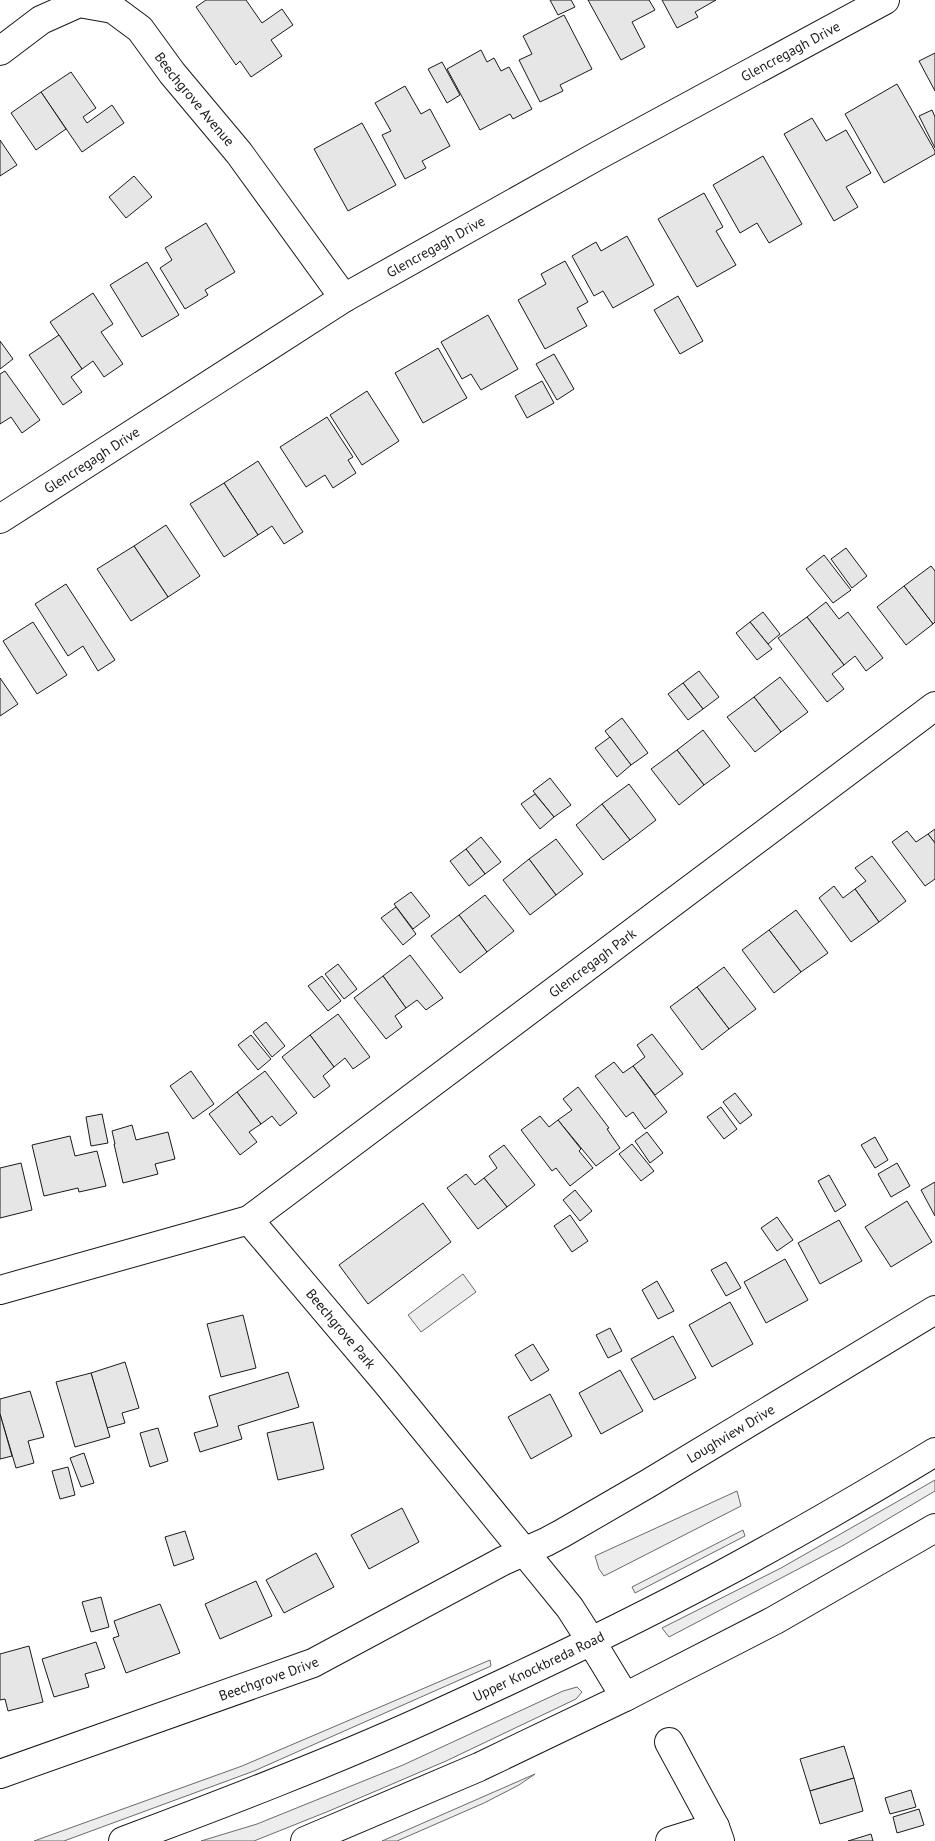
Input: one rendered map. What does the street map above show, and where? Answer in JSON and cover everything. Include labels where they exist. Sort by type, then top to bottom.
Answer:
[{"type":"main road","name":"Glencregagh Drive","points":[[0,519],[344,298],[606,151],[885,0]]},
{"type":"main road","name":"Beechgrove Avenue","points":[[0,52],[41,20],[79,3],[113,10],[140,30],[172,73],[239,154],[344,298]]},
{"type":"main road","name":"Glencregagh Park","points":[[249,1220],[935,706]]},
{"type":"main road","points":[[0,1290],[249,1220]]},
{"type":"main road","name":"Beechgrove Park","points":[[249,1220],[386,1382],[570,1608],[625,1697]]},
{"type":"main road","name":"Loughview Drive","points":[[524,1552],[546,1542],[649,1483],[935,1310]]},
{"type":"main road","name":"Upper Knockbreda Road","points":[[123,1841],[241,1796],[424,1720],[591,1641],[719,1576],[839,1509],[935,1452]]},
{"type":"main road","points":[[305,1841],[479,1766],[625,1697],[776,1620],[935,1528]]},
{"type":"main road","name":"Beechgrove Drive","points":[[0,1774],[312,1663],[503,1561],[524,1552]]},
{"type":"main road","points":[[669,1742],[718,1834],[670,1841]]},
{"type":"shaded area","points":[[463,1274],[476,1292],[421,1332],[408,1315]]},
{"type":"shaded area","points":[[935,1480],[935,1491],[844,1545],[669,1637],[662,1628],[781,1568]]},
{"type":"shaded area","points":[[737,1491],[741,1506],[604,1576],[599,1569],[595,1556]]},
{"type":"shaded area","points":[[743,1530],[745,1536],[635,1593],[632,1587]]},
{"type":"shaded area","points":[[490,1660],[491,1666],[254,1771],[64,1841],[34,1841],[242,1766]]},
{"type":"shaded area","points":[[577,1687],[582,1692],[576,1699],[446,1761],[329,1811],[254,1841],[201,1841],[257,1824],[403,1765],[563,1691]]},
{"type":"shaded area","points":[[535,1774],[519,1785],[484,1803],[397,1841],[382,1841]]},
{"type":"building","points":[[206,0],[246,0],[262,23],[282,9],[293,25],[271,40],[282,56],[251,77],[240,61],[236,65],[196,7]]},
{"type":"building","points":[[550,0],[571,0],[575,7],[558,15]]},
{"type":"building","points":[[588,0],[649,0],[655,10],[632,22],[645,47],[621,60]]},
{"type":"building","points":[[662,0],[716,0],[695,12],[698,17],[677,28]]},
{"type":"building","points":[[564,15],[592,69],[560,85],[563,91],[540,102],[519,60],[532,54],[523,36]]},
{"type":"building","points":[[481,50],[487,62],[494,58],[501,71],[509,67],[532,109],[513,119],[510,114],[480,130],[447,69]]},
{"type":"building","points":[[935,53],[935,91],[919,61]]},
{"type":"building","points":[[442,62],[460,95],[447,103],[428,69]]},
{"type":"building","points":[[71,72],[96,108],[83,117],[87,123],[112,105],[124,123],[82,152],[41,92]]},
{"type":"building","points":[[897,84],[935,154],[884,183],[845,114]]},
{"type":"building","points":[[405,86],[421,114],[430,109],[450,146],[422,161],[426,168],[405,179],[382,135],[391,131],[375,103]]},
{"type":"building","points":[[41,92],[66,129],[36,150],[11,113]]},
{"type":"building","points":[[932,110],[935,117],[935,148],[919,116]]},
{"type":"building","points":[[812,118],[826,141],[846,130],[871,173],[846,187],[858,207],[834,221],[784,134]]},
{"type":"building","points":[[362,123],[396,185],[348,211],[314,149]]},
{"type":"building","points":[[0,140],[17,165],[0,176]]},
{"type":"building","points":[[763,156],[802,224],[769,243],[757,223],[740,233],[713,185]]},
{"type":"building","points":[[134,176],[152,197],[126,218],[109,197]]},
{"type":"building","points":[[704,193],[723,227],[716,231],[736,265],[697,287],[658,219]]},
{"type":"building","points":[[206,223],[235,272],[205,290],[208,295],[185,309],[160,268],[172,260],[165,248]]},
{"type":"building","points":[[627,236],[654,285],[613,308],[603,291],[594,296],[572,256],[596,242],[601,251]]},
{"type":"building","points":[[565,261],[588,302],[577,308],[587,326],[545,349],[518,300],[546,284],[541,274]]},
{"type":"building","points":[[147,262],[179,315],[142,337],[110,285]]},
{"type":"building","points":[[93,293],[113,324],[101,332],[123,364],[104,377],[93,361],[82,369],[50,322]]},
{"type":"building","points":[[678,296],[703,341],[680,354],[654,310]]},
{"type":"building","points":[[488,315],[518,369],[481,390],[471,374],[462,379],[441,342]]},
{"type":"building","points":[[59,335],[82,369],[71,377],[82,392],[63,405],[29,355]]},
{"type":"building","points":[[0,341],[13,359],[0,369]]},
{"type":"building","points":[[438,348],[467,398],[423,423],[395,373]]},
{"type":"building","points":[[554,354],[574,389],[557,400],[536,364]]},
{"type":"building","points":[[5,371],[40,420],[22,433],[11,417],[0,424],[0,374]]},
{"type":"building","points":[[542,381],[554,403],[527,418],[515,396]]},
{"type":"building","points":[[367,391],[399,441],[362,465],[330,415]]},
{"type":"building","points":[[327,417],[353,457],[348,460],[356,473],[333,488],[325,475],[306,487],[280,447]]},
{"type":"building","points":[[258,461],[303,532],[284,544],[272,526],[258,535],[224,483]]},
{"type":"building","points":[[224,483],[258,535],[224,557],[190,504]]},
{"type":"building","points":[[166,525],[200,576],[168,597],[134,546]]},
{"type":"building","points":[[134,546],[168,597],[131,621],[97,569]]},
{"type":"building","points":[[846,548],[867,576],[852,588],[831,559]]},
{"type":"building","points":[[824,555],[851,590],[833,603],[806,569]]},
{"type":"building","points":[[931,566],[935,571],[935,622],[933,624],[904,586]]},
{"type":"building","points":[[66,584],[115,660],[98,671],[83,646],[68,656],[35,604]]},
{"type":"building","points":[[904,586],[933,624],[906,645],[877,607]]},
{"type":"building","points":[[826,602],[839,619],[848,612],[883,658],[866,671],[855,656],[844,665],[807,617]]},
{"type":"building","points":[[763,612],[780,634],[768,644],[750,622]]},
{"type":"building","points":[[807,617],[844,665],[832,674],[844,689],[827,702],[778,638]]},
{"type":"building","points":[[33,622],[67,675],[37,694],[3,641]]},
{"type":"building","points":[[750,622],[772,649],[757,660],[736,633]]},
{"type":"building","points":[[699,671],[719,697],[703,709],[683,683]]},
{"type":"building","points":[[780,677],[808,712],[781,732],[754,697]]},
{"type":"building","points":[[0,678],[18,704],[0,716]]},
{"type":"building","points":[[683,683],[703,709],[688,720],[668,694]]},
{"type":"building","points":[[754,697],[781,732],[755,752],[727,717]]},
{"type":"building","points":[[622,718],[648,753],[631,765],[605,731]]},
{"type":"building","points":[[703,730],[730,766],[704,785],[677,750]]},
{"type":"building","points":[[610,737],[631,765],[617,777],[595,748]]},
{"type":"building","points":[[677,750],[704,785],[679,805],[651,769]]},
{"type":"building","points":[[550,778],[571,805],[554,817],[533,791]]},
{"type":"building","points":[[629,784],[656,820],[630,840],[602,804]]},
{"type":"building","points":[[535,794],[554,817],[540,829],[521,804]]},
{"type":"building","points":[[602,804],[630,840],[603,860],[576,825]]},
{"type":"building","points":[[935,829],[935,843],[928,834]]},
{"type":"building","points":[[907,831],[916,842],[928,834],[935,843],[935,879],[925,886],[892,842]]},
{"type":"building","points":[[481,837],[501,862],[485,874],[466,849]]},
{"type":"building","points":[[556,839],[583,874],[556,895],[529,859]]},
{"type":"building","points":[[466,849],[485,874],[469,886],[450,861]]},
{"type":"building","points":[[872,856],[906,901],[879,922],[855,889],[866,881],[855,868]]},
{"type":"building","points":[[529,859],[556,895],[530,915],[503,880]]},
{"type":"building","points":[[834,886],[843,898],[855,889],[879,922],[851,942],[819,898]]},
{"type":"building","points":[[411,892],[430,916],[413,929],[394,904]]},
{"type":"building","points":[[485,895],[514,931],[487,952],[459,915]]},
{"type":"building","points":[[396,907],[416,934],[403,945],[381,918]]},
{"type":"building","points":[[796,910],[828,953],[801,972],[769,930]]},
{"type":"building","points":[[459,915],[487,952],[460,973],[431,936]]},
{"type":"building","points":[[769,930],[801,972],[774,993],[742,950]]},
{"type":"building","points":[[410,955],[443,998],[426,1010],[417,1000],[406,1008],[383,976]]},
{"type":"building","points":[[338,964],[357,989],[344,999],[325,974]]},
{"type":"building","points":[[724,967],[756,1009],[729,1029],[697,987]]},
{"type":"building","points":[[322,976],[341,1001],[328,1011],[308,986]]},
{"type":"building","points":[[383,976],[406,1008],[395,1016],[402,1027],[386,1039],[354,998]]},
{"type":"building","points":[[697,987],[729,1029],[702,1050],[670,1007]]},
{"type":"building","points":[[338,1014],[370,1057],[353,1069],[345,1058],[334,1067],[310,1035]]},
{"type":"building","points":[[266,1022],[285,1046],[272,1057],[253,1032]]},
{"type":"building","points":[[652,1034],[683,1074],[655,1095],[633,1066],[645,1057],[637,1045]]},
{"type":"building","points":[[251,1035],[271,1059],[258,1070],[238,1045]]},
{"type":"building","points":[[310,1035],[334,1067],[323,1076],[330,1086],[314,1098],[282,1057]]},
{"type":"building","points":[[614,1062],[623,1073],[633,1066],[667,1112],[645,1129],[633,1112],[626,1117],[595,1076]]},
{"type":"building","points":[[191,1071],[214,1104],[193,1119],[170,1086]]},
{"type":"building","points":[[265,1071],[297,1113],[280,1126],[272,1116],[261,1124],[237,1092]]},
{"type":"building","points":[[578,1087],[609,1128],[607,1129],[620,1148],[596,1166],[558,1120],[572,1110],[563,1099]]},
{"type":"building","points":[[237,1092],[261,1124],[249,1132],[257,1142],[240,1155],[209,1114]]},
{"type":"building","points":[[735,1093],[752,1115],[740,1124],[723,1102]]},
{"type":"building","points":[[721,1107],[737,1129],[724,1139],[707,1117]]},
{"type":"building","points":[[102,1114],[108,1143],[91,1146],[86,1117]]},
{"type":"building","points":[[540,1116],[549,1127],[558,1120],[593,1168],[570,1186],[556,1168],[552,1171],[521,1130]]},
{"type":"building","points":[[132,1125],[136,1140],[168,1132],[175,1159],[155,1164],[158,1174],[123,1183],[112,1131]]},
{"type":"building","points":[[647,1132],[663,1153],[650,1163],[635,1141]]},
{"type":"building","points":[[70,1136],[75,1156],[97,1151],[106,1186],[79,1192],[78,1188],[44,1196],[32,1145]]},
{"type":"building","points":[[875,1137],[888,1160],[875,1168],[861,1145]]},
{"type":"building","points":[[632,1144],[654,1171],[641,1181],[619,1154]]},
{"type":"building","points":[[504,1145],[535,1185],[507,1207],[484,1178],[497,1168],[489,1156]]},
{"type":"building","points":[[21,1163],[32,1210],[0,1218],[0,1168]]},
{"type":"building","points":[[897,1163],[910,1186],[891,1197],[878,1174]]},
{"type":"building","points":[[466,1174],[475,1185],[484,1178],[507,1207],[478,1229],[447,1188]]},
{"type":"building","points":[[829,1175],[846,1205],[835,1212],[818,1181]]},
{"type":"building","points":[[935,1182],[935,1216],[921,1190]]},
{"type":"building","points":[[575,1190],[592,1211],[580,1221],[563,1200]]},
{"type":"building","points":[[907,1201],[932,1242],[891,1267],[865,1227]]},
{"type":"building","points":[[423,1203],[451,1242],[368,1304],[339,1265]]},
{"type":"building","points":[[570,1215],[588,1241],[572,1252],[554,1226]]},
{"type":"building","points":[[777,1217],[793,1240],[777,1251],[761,1228]]},
{"type":"building","points":[[839,1220],[862,1261],[820,1284],[798,1243]]},
{"type":"building","points":[[785,1259],[808,1300],[766,1323],[744,1282]]},
{"type":"building","points":[[726,1262],[741,1288],[726,1296],[711,1270]]},
{"type":"building","points":[[657,1281],[674,1311],[658,1319],[642,1290]]},
{"type":"building","points":[[730,1302],[753,1344],[712,1367],[689,1325]]},
{"type":"building","points":[[243,1315],[256,1368],[221,1377],[207,1324]]},
{"type":"building","points":[[610,1328],[622,1351],[608,1358],[596,1335]]},
{"type":"building","points":[[673,1336],[696,1378],[654,1400],[631,1359]]},
{"type":"building","points":[[533,1344],[549,1370],[531,1381],[515,1355]]},
{"type":"building","points":[[125,1362],[139,1408],[122,1413],[125,1423],[107,1428],[91,1373]]},
{"type":"building","points":[[620,1370],[643,1411],[601,1434],[579,1393]]},
{"type":"building","points":[[288,1372],[299,1407],[238,1426],[242,1439],[200,1452],[194,1433],[218,1426],[209,1396]]},
{"type":"building","points":[[91,1373],[110,1437],[75,1447],[56,1382]]},
{"type":"building","points":[[30,1391],[44,1437],[28,1441],[34,1463],[16,1468],[0,1414],[0,1399]]},
{"type":"building","points":[[550,1394],[572,1436],[531,1459],[508,1417]]},
{"type":"building","points":[[0,1414],[12,1456],[0,1459]]},
{"type":"building","points":[[313,1422],[324,1469],[278,1480],[267,1433]]},
{"type":"building","points":[[158,1428],[168,1461],[150,1467],[140,1433]]},
{"type":"building","points":[[84,1453],[94,1483],[81,1487],[70,1458]]},
{"type":"building","points":[[68,1467],[75,1495],[60,1499],[52,1471]]},
{"type":"building","points":[[402,1508],[419,1542],[369,1569],[351,1535]]},
{"type":"building","points":[[185,1531],[194,1559],[174,1566],[165,1537]]},
{"type":"building","points":[[316,1553],[334,1587],[284,1613],[266,1580]]},
{"type":"building","points":[[256,1581],[272,1616],[220,1639],[205,1604]]},
{"type":"building","points":[[101,1597],[109,1627],[91,1632],[82,1602]]},
{"type":"building","points":[[160,1604],[180,1653],[126,1673],[113,1638],[119,1636],[114,1621]]},
{"type":"building","points":[[96,1642],[105,1668],[85,1674],[89,1687],[54,1697],[42,1659]]},
{"type":"building","points":[[29,1646],[43,1702],[8,1711],[5,1699],[0,1700],[0,1654]]},
{"type":"building","points":[[844,1746],[854,1778],[810,1791],[800,1759]]},
{"type":"building","points":[[854,1778],[863,1811],[820,1824],[810,1791]]},
{"type":"building","points":[[911,1790],[916,1807],[890,1814],[885,1798]]},
{"type":"building","points":[[919,1809],[924,1825],[897,1833],[893,1817]]},
{"type":"building","points":[[871,1834],[873,1841],[848,1841]]}]
